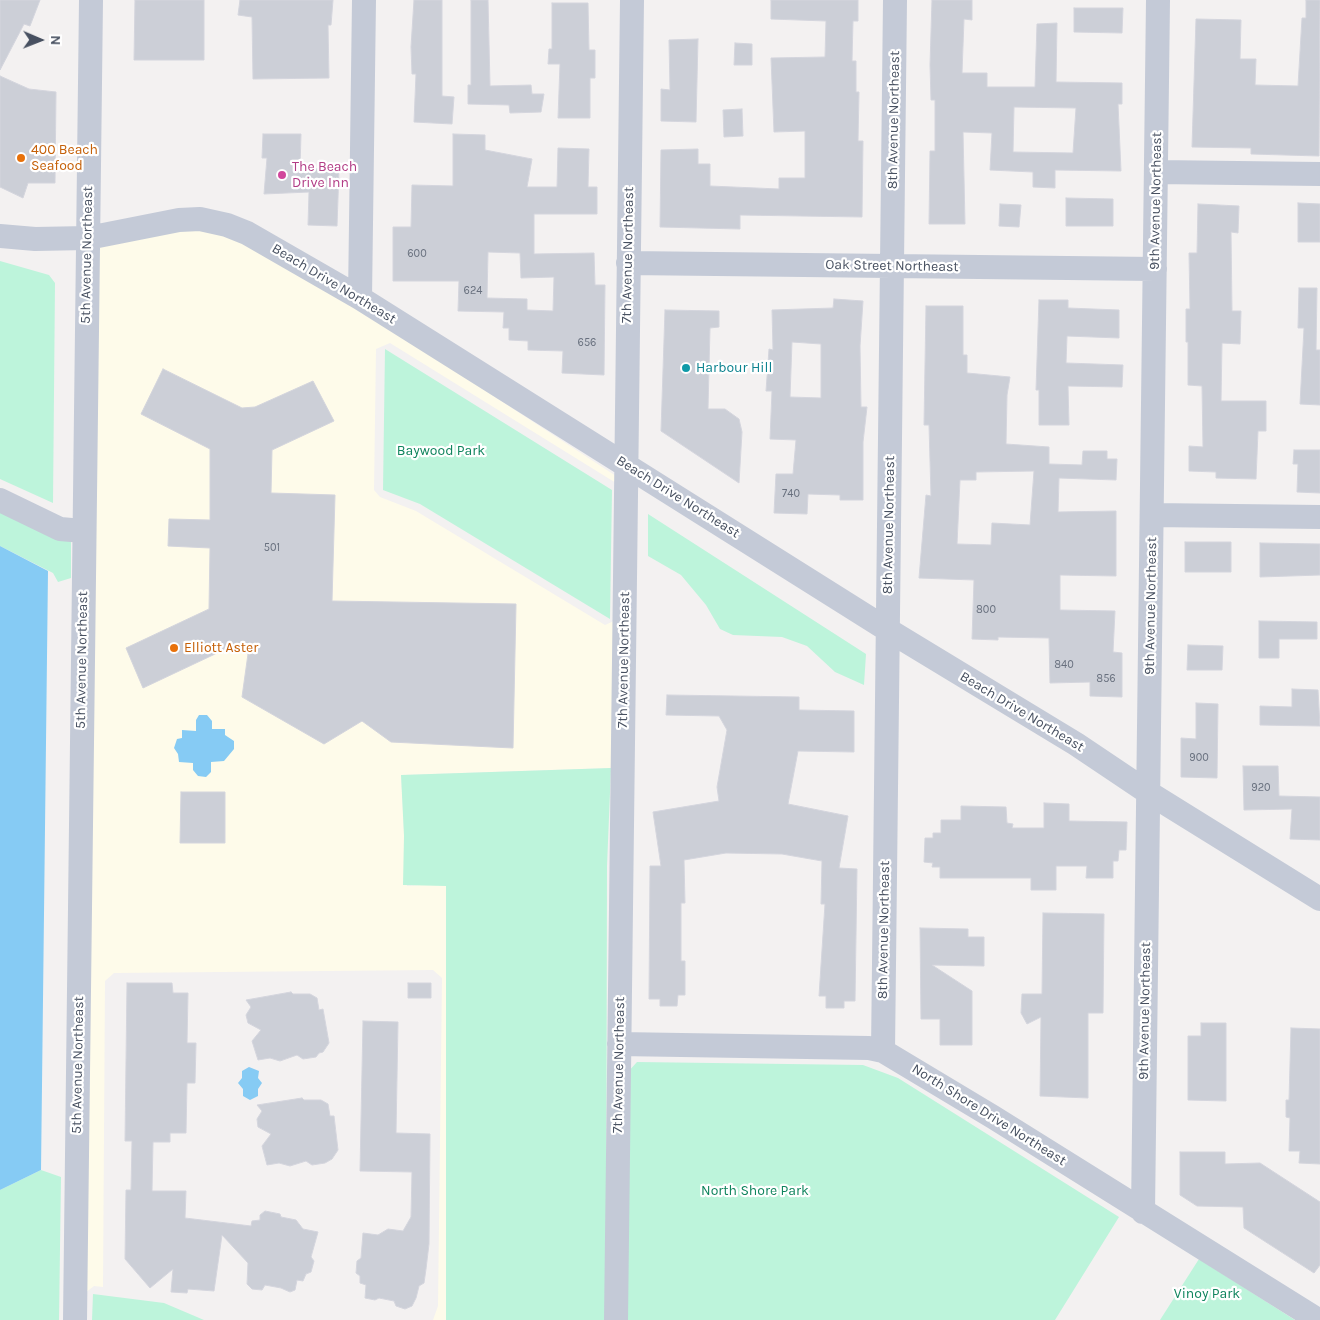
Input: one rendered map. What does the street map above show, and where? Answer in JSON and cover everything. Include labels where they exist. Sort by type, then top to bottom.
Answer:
[{"type":"street","name":"5th Avenue Northeast","points":[[75,1320],[83,531],[91,0]]},
{"type":"street","points":[[360,298],[364,0]]},
{"type":"street","name":"7th Avenue Northeast","points":[[616,1320],[632,0]]},
{"type":"street","name":"8th Avenue Northeast","points":[[883,1051],[896,0]]},
{"type":"street","name":"9th Avenue Northeast","points":[[1143,1212],[1158,0]]},
{"type":"street","points":[[1156,172],[1320,174]]},
{"type":"street","name":"Beach Drive Northeast","points":[[0,236],[35,239],[88,238],[179,220],[200,219],[248,233],[360,298],[888,630],[1076,744],[1149,793],[1320,899]]},
{"type":"street","name":"Oak Street Northeast","points":[[628,263],[1155,269]]},
{"type":"street","points":[[0,500],[60,529],[83,531]]},
{"type":"street","points":[[1152,515],[1320,517]]},
{"type":"street","name":"North Shore Drive Northeast","points":[[619,1044],[869,1048],[883,1051],[993,1117],[1318,1320]]},
{"type":"shaded area","points":[[181,229],[224,233],[350,303],[350,306],[357,307],[616,476],[616,483],[390,343],[376,349],[374,490],[380,497],[416,511],[605,625],[614,621],[611,768],[401,775],[407,886],[446,883],[446,1320],[433,1320],[438,1306],[442,978],[433,970],[114,973],[105,981],[103,1287],[94,1286],[85,1293],[98,246]]},
{"type":"green space","points":[[0,261],[49,275],[55,283],[53,503],[0,479]]},
{"type":"green space","name":"Baywood Park","points":[[385,349],[612,490],[610,619],[420,504],[383,490]]},
{"type":"green space","points":[[0,510],[71,539],[71,578],[58,582],[53,573],[0,546]]},
{"type":"green space","points":[[648,514],[866,654],[864,685],[835,672],[807,646],[782,637],[733,635],[720,629],[706,605],[681,575],[648,556]]},
{"type":"green space","points":[[611,768],[607,866],[606,1320],[446,1320],[446,886],[403,885],[404,836],[401,775]]},
{"type":"green space","name":"North Shore Park","points":[[637,1062],[863,1065],[898,1078],[1119,1217],[1055,1320],[625,1320],[627,1073]]},
{"type":"green space","points":[[41,1170],[61,1177],[59,1320],[0,1320],[0,1190]]},
{"type":"green space","name":"Vinoy Park","points":[[1199,1259],[1295,1320],[1160,1320]]},
{"type":"green space","points":[[93,1294],[164,1303],[204,1320],[92,1320]]},
{"type":"water","points":[[0,546],[48,571],[41,1170],[0,1190]]},
{"type":"water","points":[[199,715],[207,715],[212,721],[212,729],[225,729],[225,735],[234,741],[234,749],[224,761],[211,762],[211,772],[206,777],[198,776],[193,770],[193,763],[179,762],[178,754],[174,748],[177,739],[182,738],[182,730],[196,731],[196,720]]},
{"type":"water","points":[[249,1067],[259,1071],[258,1078],[262,1083],[258,1089],[258,1096],[250,1100],[243,1096],[243,1089],[238,1083],[242,1078],[242,1071]]},
{"type":"building","points":[[0,0],[40,0],[30,26],[24,24],[0,70]]},
{"type":"building","points":[[135,0],[204,0],[204,60],[134,60]]},
{"type":"building","points":[[240,0],[333,0],[331,25],[328,25],[329,78],[253,79],[252,17],[238,15]]},
{"type":"building","points":[[414,0],[442,0],[442,96],[454,97],[452,124],[414,122],[416,74],[412,74],[411,47]]},
{"type":"building","points":[[471,0],[488,0],[490,86],[531,85],[532,94],[544,94],[541,112],[510,113],[509,105],[468,104],[468,85],[471,85]]},
{"type":"building","points":[[771,0],[858,0],[858,21],[853,21],[852,61],[856,61],[856,92],[859,92],[858,141],[863,141],[862,217],[740,215],[740,229],[660,227],[661,150],[698,149],[698,164],[710,164],[710,186],[779,189],[779,178],[805,178],[805,131],[774,132],[771,58],[825,57],[826,21],[771,19]]},
{"type":"building","points":[[932,0],[972,0],[972,20],[964,19],[962,73],[987,73],[987,87],[1035,87],[1037,24],[1057,23],[1056,82],[1122,83],[1122,104],[1118,104],[1121,171],[1055,170],[1055,188],[1033,187],[1033,172],[990,170],[992,133],[963,132],[965,224],[929,224],[930,151],[935,151],[935,100],[931,100]],"holes":[[[1014,107],[1076,108],[1073,153],[1013,152]]]},
{"type":"building","points":[[1306,0],[1320,0],[1319,156],[1251,154],[1251,148],[1192,147],[1196,19],[1241,20],[1240,59],[1256,59],[1255,85],[1298,86],[1302,18],[1306,18]]},
{"type":"building","points":[[552,3],[588,3],[589,50],[595,50],[595,78],[590,78],[590,118],[558,118],[560,64],[548,64],[549,49],[552,49]]},
{"type":"building","points":[[1074,8],[1123,8],[1122,33],[1074,32]]},
{"type":"building","points":[[698,39],[696,122],[661,121],[661,89],[670,90],[669,40]]},
{"type":"building","points":[[735,43],[752,44],[752,65],[734,65]]},
{"type":"building","points":[[0,76],[29,89],[56,92],[55,183],[28,183],[23,198],[0,187]]},
{"type":"building","points":[[742,109],[743,136],[724,137],[723,110]]},
{"type":"building","points":[[263,134],[301,134],[300,168],[339,170],[337,226],[308,225],[309,192],[264,194],[267,158],[262,158]]},
{"type":"building","points":[[453,134],[485,135],[485,150],[532,159],[527,187],[557,187],[558,148],[589,149],[588,187],[597,187],[597,214],[534,214],[534,254],[594,253],[595,285],[605,285],[604,375],[562,373],[563,351],[528,350],[528,341],[509,340],[509,328],[503,328],[504,312],[458,311],[459,281],[393,281],[393,227],[411,227],[412,185],[453,186]],"holes":[[[488,252],[520,253],[521,278],[554,277],[553,311],[527,310],[527,299],[487,298]]]},
{"type":"building","points":[[1066,198],[1113,199],[1113,226],[1066,226]]},
{"type":"building","points":[[1298,203],[1320,204],[1320,242],[1298,242]]},
{"type":"building","points":[[1000,204],[1021,205],[1019,227],[999,226]]},
{"type":"building","points":[[1198,204],[1239,206],[1238,233],[1231,232],[1232,311],[1241,311],[1240,344],[1222,343],[1221,401],[1266,401],[1266,431],[1258,431],[1256,479],[1216,478],[1216,472],[1189,471],[1189,446],[1203,447],[1202,386],[1188,385],[1188,342],[1186,342],[1186,309],[1190,309],[1189,253],[1197,253]]},
{"type":"building","points":[[1299,288],[1317,288],[1316,350],[1320,350],[1320,405],[1300,404],[1304,328],[1298,328]]},
{"type":"building","points":[[834,299],[863,301],[860,346],[861,407],[867,407],[863,442],[863,500],[840,500],[840,495],[808,494],[807,514],[774,513],[776,474],[793,474],[796,440],[770,439],[772,391],[766,391],[769,349],[773,350],[772,310],[833,308]],"holes":[[[792,342],[821,344],[821,398],[790,397]]]},
{"type":"building","points":[[1039,300],[1068,300],[1068,308],[1119,310],[1119,338],[1067,336],[1066,363],[1123,365],[1122,387],[1068,386],[1069,425],[1039,425],[1039,390],[1036,390]]},
{"type":"building","points":[[926,306],[963,306],[963,355],[967,355],[967,373],[1010,377],[1007,395],[1006,444],[1049,447],[1049,464],[1082,465],[1083,451],[1107,451],[1107,459],[1117,459],[1116,480],[1059,478],[1058,512],[1116,511],[1116,576],[1060,575],[1060,610],[1115,611],[1113,652],[1122,653],[1122,697],[1090,696],[1090,682],[1050,683],[1049,638],[998,637],[998,640],[972,639],[974,580],[919,578],[926,495],[931,496],[929,425],[924,425]],"holes":[[[1034,471],[1030,525],[992,523],[991,545],[957,544],[960,480],[976,480],[976,472]]]},
{"type":"building","name":"Harbour Hill","points":[[665,310],[719,311],[719,327],[710,328],[708,409],[725,409],[739,419],[742,432],[739,483],[661,431]]},
{"type":"building","points":[[163,369],[242,408],[255,407],[313,381],[334,421],[272,450],[271,493],[335,495],[332,601],[516,604],[513,748],[391,742],[362,721],[324,744],[242,697],[248,654],[232,646],[143,688],[126,648],[209,609],[210,548],[168,546],[169,519],[210,520],[210,449],[141,414]]},
{"type":"building","points":[[1294,450],[1320,450],[1320,493],[1297,492],[1298,464],[1293,464]]},
{"type":"building","points":[[1185,542],[1231,542],[1231,572],[1185,572]]},
{"type":"building","points":[[1260,543],[1320,544],[1320,575],[1260,577]]},
{"type":"building","points":[[1259,621],[1317,622],[1317,639],[1279,639],[1279,658],[1259,658]]},
{"type":"building","points":[[1188,645],[1223,646],[1222,670],[1187,670]]},
{"type":"building","points":[[1292,689],[1318,690],[1320,726],[1260,725],[1260,706],[1292,707]]},
{"type":"building","points":[[667,695],[799,697],[799,710],[854,711],[854,752],[798,751],[788,804],[848,816],[839,868],[857,869],[855,1001],[844,1001],[844,1008],[826,1008],[826,996],[819,996],[825,904],[821,904],[822,861],[782,854],[726,853],[684,860],[685,903],[681,903],[681,961],[685,961],[685,995],[678,995],[677,1006],[660,1006],[660,999],[649,999],[650,866],[661,866],[653,812],[719,801],[717,787],[727,730],[719,716],[666,715]]},
{"type":"building","points":[[1196,703],[1218,704],[1217,778],[1181,777],[1181,738],[1196,739]]},
{"type":"building","points":[[1243,766],[1278,766],[1279,796],[1320,797],[1320,840],[1290,839],[1292,809],[1244,810]]},
{"type":"building","points":[[181,792],[225,792],[225,843],[180,843]]},
{"type":"building","points":[[1044,803],[1069,804],[1069,821],[1127,822],[1126,850],[1119,850],[1118,861],[1113,861],[1113,878],[1086,878],[1087,866],[1056,866],[1056,890],[1031,890],[1031,878],[940,878],[940,867],[932,867],[933,863],[924,862],[925,838],[933,838],[933,833],[941,833],[941,820],[961,820],[961,806],[1006,807],[1007,823],[1013,824],[1012,828],[1044,828]]},
{"type":"building","points":[[1043,913],[1104,914],[1103,1013],[1088,1013],[1088,1098],[1040,1096],[1041,1017],[1027,1024],[1021,1013],[1022,994],[1042,994]]},
{"type":"building","points":[[920,928],[968,929],[968,937],[984,937],[984,966],[932,965],[972,991],[972,1045],[940,1045],[940,1019],[921,1019]]},
{"type":"building","points":[[127,983],[172,983],[173,993],[188,993],[187,1043],[196,1043],[195,1083],[187,1083],[186,1133],[170,1133],[170,1142],[153,1142],[152,1191],[186,1191],[185,1218],[251,1226],[252,1221],[260,1220],[260,1215],[265,1211],[296,1220],[303,1229],[318,1232],[311,1257],[314,1261],[311,1272],[306,1274],[303,1281],[297,1280],[295,1290],[290,1292],[265,1285],[262,1290],[252,1289],[247,1284],[248,1263],[222,1235],[214,1291],[188,1289],[187,1293],[171,1292],[173,1269],[150,1288],[125,1259],[126,1190],[131,1190],[132,1141],[125,1141]]},
{"type":"building","points":[[408,983],[431,983],[431,998],[408,998]]},
{"type":"building","points":[[291,992],[293,994],[310,994],[317,998],[319,1010],[323,1009],[329,1043],[323,1052],[319,1053],[316,1057],[303,1059],[297,1055],[280,1061],[270,1058],[258,1060],[252,1041],[261,1030],[248,1023],[246,1015],[251,1007],[246,1000]]},
{"type":"building","points":[[363,1021],[398,1022],[396,1133],[430,1134],[429,1244],[424,1283],[419,1286],[412,1306],[405,1309],[396,1306],[394,1301],[365,1298],[366,1285],[360,1283],[360,1276],[356,1273],[357,1261],[361,1258],[363,1233],[378,1235],[388,1229],[403,1231],[411,1217],[412,1172],[360,1171]]},
{"type":"building","points":[[1201,1023],[1226,1023],[1226,1101],[1188,1100],[1188,1036],[1201,1036]]},
{"type":"building","points":[[1291,1028],[1320,1029],[1320,1164],[1299,1163],[1300,1151],[1289,1151],[1290,1118],[1286,1117],[1286,1100],[1289,1100]]},
{"type":"building","points":[[302,1098],[304,1100],[321,1100],[328,1104],[330,1116],[334,1116],[338,1150],[332,1159],[325,1163],[312,1165],[306,1161],[290,1166],[279,1163],[267,1165],[262,1146],[271,1134],[258,1127],[257,1119],[262,1111],[257,1105]]},
{"type":"building","points":[[1180,1152],[1225,1152],[1225,1164],[1260,1163],[1320,1202],[1320,1265],[1314,1273],[1244,1228],[1243,1207],[1197,1206],[1180,1195]]},
{"type":"place","name":"400 Beach Seafood","points":[[21,158]]},
{"type":"place","name":"The Beach Drive Inn","points":[[282,175]]},
{"type":"place","name":"Harbour Hill","points":[[686,368]]},
{"type":"place","name":"Elliott Aster","points":[[174,648]]}]
